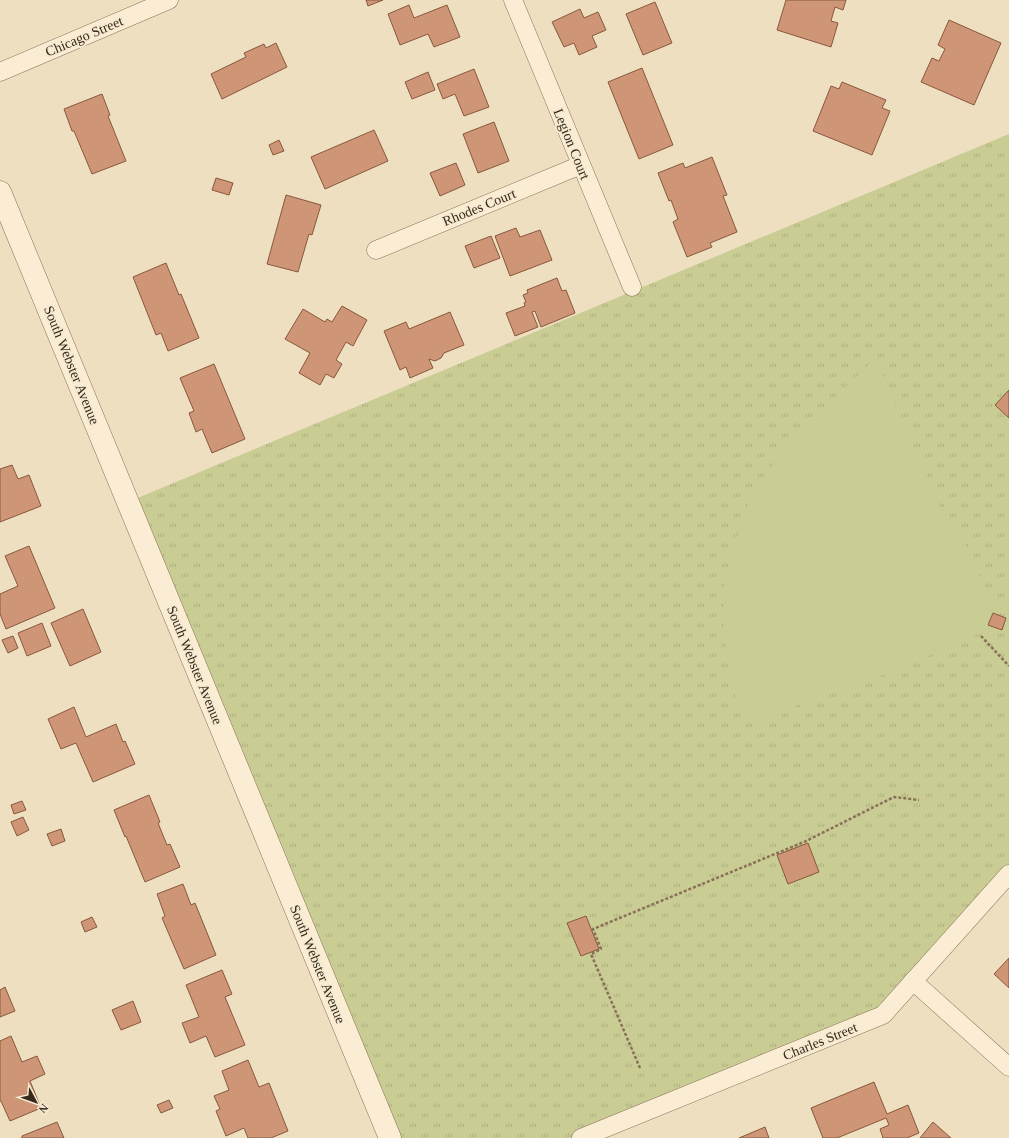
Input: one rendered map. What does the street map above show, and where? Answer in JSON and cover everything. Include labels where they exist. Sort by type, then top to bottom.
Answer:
[{"type":"street","name":"Chicago Street","points":[[0,72],[169,0]]},
{"type":"street","name":"Legion Court","points":[[513,0],[632,287]]},
{"type":"street","name":"Rhodes Court","points":[[376,250],[581,165]]},
{"type":"street","name":"South Webster Avenue","points":[[0,192],[390,1138]]},
{"type":"street","name":"Charles Street","points":[[581,1138],[883,1015],[1009,874]]},
{"type":"street","points":[[914,981],[1009,1067]]},
{"type":"path","points":[[981,636],[1009,666]]},
{"type":"path","points":[[640,1068],[591,954],[601,949],[593,928],[804,842],[894,797],[919,800]]},
{"type":"green space","points":[[1009,134],[1009,874],[883,1015],[581,1138],[390,1138],[128,502]]},
{"type":"green space","points":[[875,359],[946,519],[961,535],[996,612],[991,628],[894,671],[747,723],[730,674],[724,636],[723,608],[727,570],[735,542],[746,515],[744,514],[758,483],[780,456],[827,405]]},
{"type":"building","points":[[366,0],[383,0],[368,6]]},
{"type":"building","points":[[786,0],[846,0],[843,10],[835,7],[831,21],[838,23],[831,47],[777,30]]},
{"type":"building","points":[[655,2],[672,43],[643,55],[626,14]]},
{"type":"building","points":[[409,5],[414,18],[447,5],[460,37],[434,47],[428,34],[400,45],[388,14]]},
{"type":"building","points":[[580,9],[584,18],[598,12],[606,30],[592,36],[597,47],[579,55],[574,43],[564,47],[552,22]]},
{"type":"building","points":[[949,20],[1001,43],[974,105],[921,82],[932,58],[939,61],[945,49],[938,45]]},
{"type":"building","points":[[276,43],[287,67],[222,99],[211,74],[246,57],[244,53],[264,44],[266,48]]},
{"type":"building","points":[[642,68],[673,145],[639,159],[608,82]]},
{"type":"building","points":[[474,69],[489,107],[464,116],[455,94],[443,99],[437,84]]},
{"type":"building","points":[[428,72],[435,90],[412,99],[405,82]]},
{"type":"building","points":[[842,82],[886,100],[882,108],[890,111],[872,155],[813,131],[831,86],[839,89]]},
{"type":"building","points":[[102,94],[110,115],[108,116],[126,161],[92,174],[74,131],[72,131],[64,109]]},
{"type":"building","points":[[494,122],[509,161],[478,173],[463,134]]},
{"type":"building","points":[[374,130],[388,161],[325,189],[311,157]]},
{"type":"building","points":[[279,140],[284,151],[273,155],[269,145]]},
{"type":"building","points":[[712,157],[727,195],[723,196],[737,232],[710,243],[712,247],[687,257],[673,222],[678,219],[658,173],[683,163],[685,168]]},
{"type":"building","points":[[456,163],[465,185],[440,196],[430,173]]},
{"type":"building","points":[[216,178],[233,183],[229,195],[212,190]]},
{"type":"building","points":[[286,195],[321,205],[312,235],[309,234],[298,272],[267,264]]},
{"type":"building","points":[[516,228],[520,237],[540,230],[552,260],[510,276],[495,236]]},
{"type":"building","points":[[491,236],[500,258],[474,268],[465,246]]},
{"type":"building","points":[[166,263],[179,295],[181,294],[199,338],[168,351],[161,333],[156,335],[133,277]]},
{"type":"building","points":[[557,278],[562,291],[566,290],[575,313],[541,327],[535,311],[532,312],[538,327],[515,336],[506,313],[525,306],[524,303],[526,302],[523,295],[528,293],[527,290]]},
{"type":"building","points":[[342,306],[367,320],[353,346],[346,342],[336,360],[342,364],[334,378],[326,374],[320,385],[299,373],[310,353],[285,339],[303,309],[325,322],[327,319],[332,322]]},
{"type":"building","points":[[450,312],[464,345],[444,353],[441,358],[435,361],[429,359],[433,368],[410,378],[406,367],[400,370],[384,331],[406,322],[409,329]]},
{"type":"building","points":[[214,364],[245,439],[212,453],[202,429],[196,432],[189,413],[194,411],[180,378]]},
{"type":"building","points":[[1009,390],[1009,418],[995,405]]},
{"type":"building","points":[[12,465],[18,479],[29,475],[41,506],[0,522],[0,469]]},
{"type":"building","points":[[29,546],[55,608],[6,629],[0,614],[0,594],[18,586],[5,556]]},
{"type":"building","points":[[83,609],[101,652],[70,666],[51,623]]},
{"type":"building","points":[[993,613],[1006,618],[1002,630],[988,625]]},
{"type":"building","points":[[42,623],[51,646],[27,656],[18,633]]},
{"type":"building","points":[[13,636],[18,648],[8,653],[2,640]]},
{"type":"building","points":[[74,707],[86,737],[116,724],[123,742],[125,741],[135,764],[93,782],[76,743],[61,749],[48,719]]},
{"type":"building","points":[[149,795],[160,822],[158,823],[167,845],[170,844],[180,867],[145,882],[114,810]]},
{"type":"building","points":[[22,801],[26,810],[14,814],[11,805]]},
{"type":"building","points":[[23,817],[29,830],[17,836],[11,822]]},
{"type":"building","points":[[61,829],[65,841],[52,846],[47,834]]},
{"type":"building","points":[[808,843],[819,872],[788,884],[777,855]]},
{"type":"building","points":[[183,884],[191,905],[195,903],[216,955],[184,969],[162,918],[165,916],[157,894]]},
{"type":"building","points":[[586,916],[599,949],[581,956],[567,923]]},
{"type":"building","points":[[92,917],[97,927],[85,932],[81,922]]},
{"type":"building","points":[[1009,958],[1009,988],[994,974]]},
{"type":"building","points":[[222,970],[232,994],[225,997],[245,1045],[215,1057],[206,1036],[190,1043],[182,1023],[199,1017],[186,985]]},
{"type":"building","points":[[5,987],[15,1011],[0,1017],[0,990]]},
{"type":"building","points":[[133,1001],[141,1022],[121,1030],[112,1010]]},
{"type":"building","points":[[11,1036],[22,1062],[37,1056],[45,1074],[30,1081],[41,1108],[10,1121],[0,1101],[0,1041]]},
{"type":"building","points":[[248,1060],[259,1087],[269,1083],[288,1131],[271,1138],[248,1138],[244,1128],[226,1136],[216,1111],[220,1109],[214,1096],[229,1090],[222,1071]]},
{"type":"building","points":[[874,1082],[887,1114],[908,1105],[919,1133],[907,1138],[883,1138],[880,1129],[889,1125],[886,1118],[837,1138],[823,1138],[811,1108]]},
{"type":"building","points":[[169,1100],[173,1108],[161,1113],[157,1105]]},
{"type":"building","points":[[57,1122],[64,1138],[22,1138],[22,1136]]},
{"type":"building","points":[[933,1122],[951,1138],[920,1138]]},
{"type":"building","points":[[765,1127],[769,1138],[739,1138]]}]
